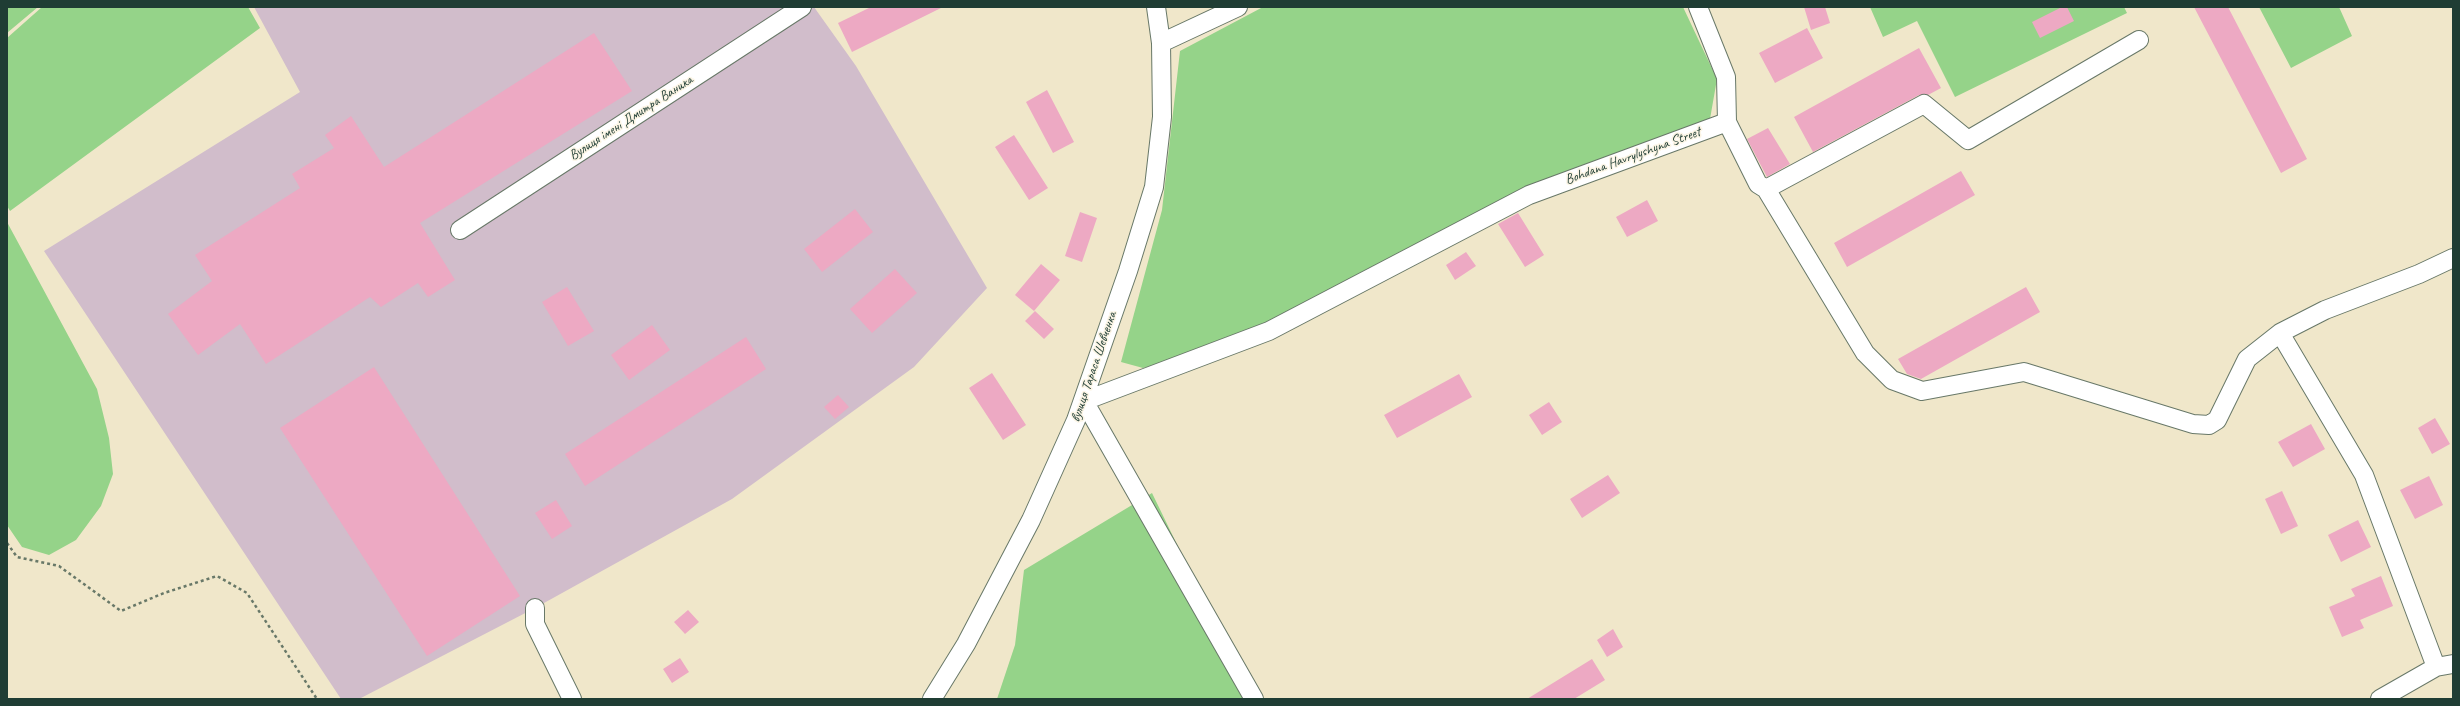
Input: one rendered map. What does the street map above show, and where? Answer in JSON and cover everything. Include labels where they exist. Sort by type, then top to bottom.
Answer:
[{"type":"street","name":"Вулиця імені Дмитра Ваника","points":[[460,230],[802,7]]},
{"type":"street","name":"вулиця Тараса Шевченка","points":[[932,699],[966,644],[1031,520],[1076,420],[1154,187],[1162,117],[1161,43],[1156,7]]},
{"type":"street","points":[[1161,43],[1238,7]]},
{"type":"street","points":[[1698,7],[1726,77],[1727,122],[1758,184],[1766,189],[1865,353],[1892,380],[1922,391],[2024,372],[2193,424],[2209,424],[2217,420],[2247,359],[2280,333],[2325,310],[2419,274],[2453,258]]},
{"type":"street","points":[[1766,189],[1924,104],[1968,140],[2140,40]]},
{"type":"street","name":"Bohdana Havrylyshyna Street","points":[[1254,699],[1084,401],[1269,331],[1529,195],[1727,122]]},
{"type":"street","points":[[2280,333],[2364,475],[2445,666],[2380,699]]},
{"type":"street","points":[[535,608],[535,624],[572,699]]},
{"type":"path","points":[[7,543],[18,557],[59,566],[121,612],[164,593],[217,576],[247,593],[317,699]]},
{"type":"shaded area","points":[[254,7],[814,7],[856,66],[987,288],[914,367],[732,499],[535,608],[359,699],[341,699],[44,251],[300,92]]},
{"type":"green space","points":[[7,7],[38,7],[7,33]]},
{"type":"green space","points":[[42,7],[248,7],[260,28],[10,211],[7,206],[7,38]]},
{"type":"green space","points":[[1263,7],[1683,7],[1717,79],[1710,119],[1625,156],[1242,346],[1143,368],[1121,362],[1162,210],[1180,51]]},
{"type":"green space","points":[[1870,7],[2124,7],[2127,13],[1955,97],[1917,21],[1883,37]]},
{"type":"green space","points":[[2259,7],[2339,7],[2352,36],[2291,68]]},
{"type":"green space","points":[[7,222],[97,389],[109,438],[113,474],[101,506],[76,540],[49,555],[22,547],[7,525]]},
{"type":"green space","points":[[1152,493],[1252,699],[997,699],[1015,645],[1024,570]]},
{"type":"building","points":[[871,7],[943,7],[852,52],[838,23]]},
{"type":"building","points":[[1804,7],[1825,7],[1830,23],[1811,30]]},
{"type":"building","points":[[2062,7],[2067,7],[2074,21],[2040,38],[2032,22]]},
{"type":"building","points":[[2194,7],[2228,7],[2307,159],[2281,173]]},
{"type":"building","points":[[1807,28],[1823,58],[1775,83],[1759,53]]},
{"type":"building","points":[[594,33],[632,91],[420,223],[455,280],[428,297],[418,283],[381,307],[370,297],[266,364],[240,324],[198,355],[168,314],[212,281],[195,255],[300,188],[292,174],[334,148],[325,135],[351,116],[384,167]]},
{"type":"building","points":[[1919,48],[1941,88],[1928,95],[1919,95],[1813,152],[1794,117]]},
{"type":"building","points":[[1047,90],[1074,142],[1053,153],[1026,102]]},
{"type":"building","points":[[1768,128],[1790,164],[1767,177],[1747,139]]},
{"type":"building","points":[[1014,135],[1048,188],[1029,200],[995,147]]},
{"type":"building","points":[[1961,171],[1975,195],[1847,267],[1834,243]]},
{"type":"building","points":[[1647,200],[1658,221],[1627,237],[1616,217]]},
{"type":"building","points":[[855,209],[873,232],[822,272],[804,249]]},
{"type":"building","points":[[1080,212],[1097,218],[1082,262],[1065,256]]},
{"type":"building","points":[[1518,213],[1544,255],[1525,267],[1498,224]]},
{"type":"building","points":[[1466,252],[1476,266],[1455,280],[1446,265]]},
{"type":"building","points":[[1041,264],[1060,280],[1034,311],[1015,295]]},
{"type":"building","points":[[895,269],[917,293],[872,333],[850,309]]},
{"type":"building","points":[[567,287],[594,331],[568,346],[542,302]]},
{"type":"building","points":[[2026,287],[2040,312],[1921,379],[1907,374],[1898,359]]},
{"type":"building","points":[[1035,311],[1054,329],[1044,339],[1025,321]]},
{"type":"building","points":[[652,325],[670,350],[629,380],[611,355]]},
{"type":"building","points":[[746,337],[766,369],[585,486],[565,454]]},
{"type":"building","points":[[374,367],[520,596],[427,656],[280,428]]},
{"type":"building","points":[[992,373],[1026,425],[1003,440],[969,388]]},
{"type":"building","points":[[1459,374],[1472,397],[1397,438],[1384,415]]},
{"type":"building","points":[[838,395],[849,407],[835,419],[824,407]]},
{"type":"building","points":[[1549,402],[1562,422],[1542,435],[1529,415]]},
{"type":"building","points":[[2435,418],[2450,444],[2432,454],[2418,428]]},
{"type":"building","points":[[2311,424],[2325,449],[2293,467],[2278,442]]},
{"type":"building","points":[[1608,475],[1620,493],[1582,518],[1570,499]]},
{"type":"building","points":[[2429,476],[2443,505],[2415,519],[2400,490]]},
{"type":"building","points":[[2282,491],[2298,526],[2281,534],[2265,499]]},
{"type":"building","points":[[556,500],[572,526],[552,539],[535,513]]},
{"type":"building","points":[[2358,520],[2371,547],[2341,562],[2328,535]]},
{"type":"building","points":[[2381,576],[2393,606],[2360,620],[2364,628],[2342,637],[2329,607],[2355,596],[2351,589]]},
{"type":"building","points":[[688,610],[699,622],[685,634],[674,622]]},
{"type":"building","points":[[1613,629],[1623,647],[1607,657],[1597,640]]},
{"type":"building","points":[[680,658],[689,672],[672,683],[663,669]]},
{"type":"building","points":[[1592,659],[1605,680],[1574,699],[1527,699]]}]
